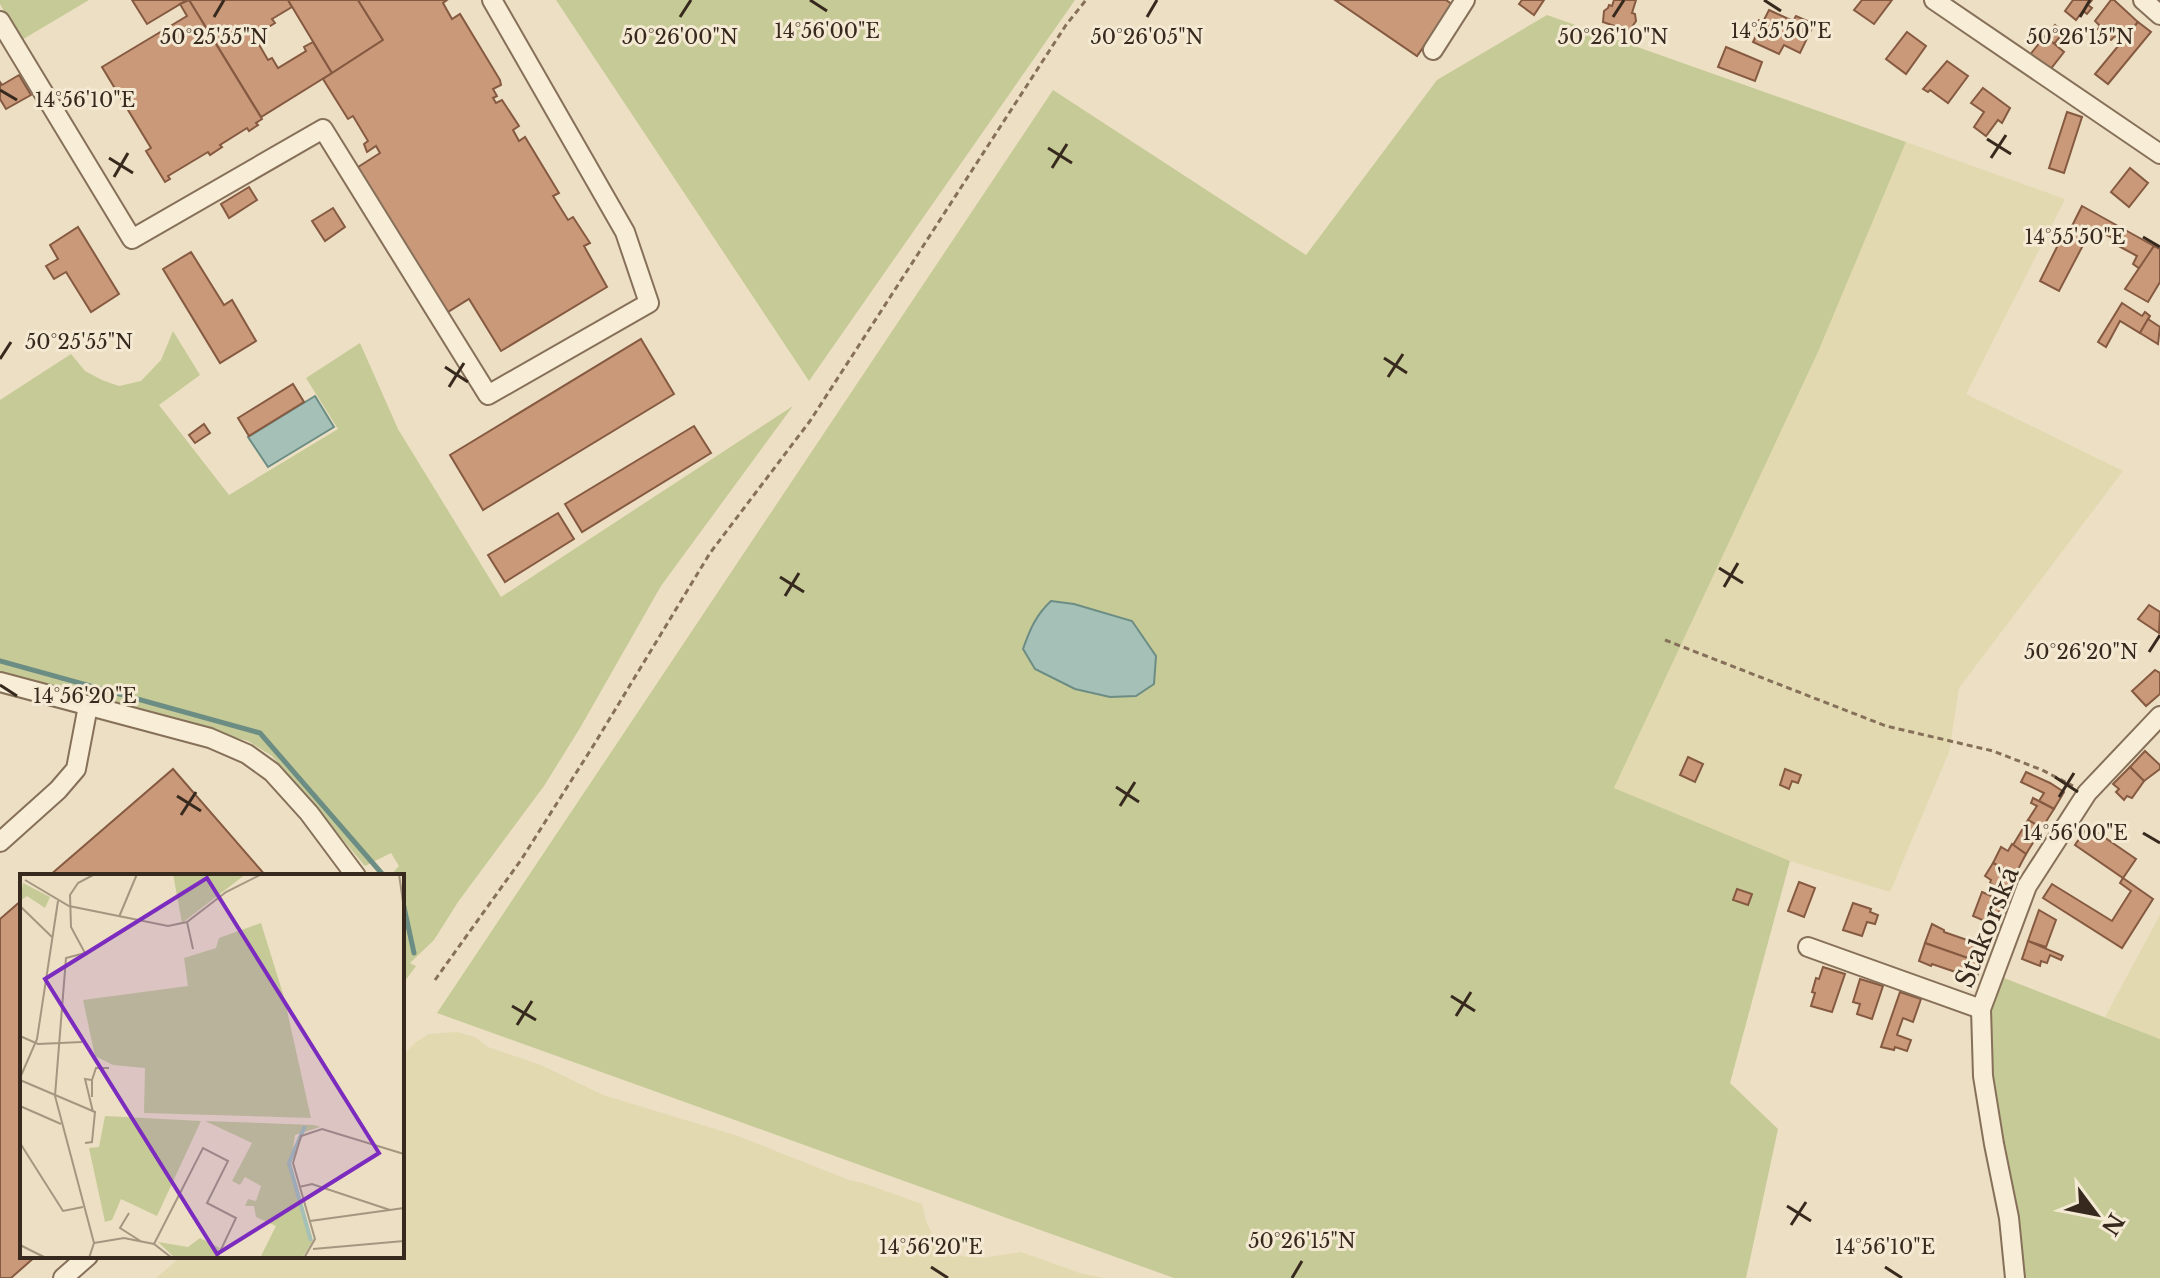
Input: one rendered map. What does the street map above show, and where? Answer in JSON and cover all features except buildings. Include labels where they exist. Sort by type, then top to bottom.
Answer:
[{"type":"street","points":[[0,21],[132,239],[323,129],[488,395],[649,303],[625,232],[492,0]]},
{"type":"street","points":[[1433,50],[1465,0]]},
{"type":"street","points":[[1934,0],[2157,151]]},
{"type":"street","points":[[2143,0],[2160,15]]},
{"type":"street","points":[[0,682],[210,738],[247,754],[272,772],[309,813],[355,874]]},
{"type":"street","points":[[0,842],[58,790],[76,769],[88,706]]},
{"type":"street","name":"Stakorská","points":[[2015,1278],[2009,1218],[1983,1076],[1981,1009],[2027,886],[2087,793],[2160,716]]},
{"type":"street","name":"Stakorská","points":[[1808,947],[1981,1009]]},
{"type":"street","points":[[63,1278],[86,1258]]},
{"type":"path","points":[[435,980],[521,860],[710,553],[810,421],[1066,25],[1086,0]]},
{"type":"path","points":[[1665,640],[1886,726],[1993,751],[2042,770],[2087,793]]},
{"type":"shaded area","points":[[1906,142],[2065,199],[1966,394],[2123,471],[1959,688],[1949,752],[1890,892],[1790,861],[1614,788],[1818,352]]},
{"type":"shaded area","points":[[2160,915],[2160,1039],[2105,1017]]},
{"type":"shaded area","points":[[457,1032],[475,1037],[488,1047],[541,1065],[603,1095],[738,1136],[849,1180],[922,1204],[935,1240],[961,1256],[982,1258],[1021,1252],[1080,1273],[1104,1278],[156,1278],[180,1258],[404,1258],[404,1054],[429,1034]]},
{"type":"green space","points":[[0,0],[89,0],[20,41]]},
{"type":"green space","points":[[556,0],[1075,0],[809,381]]},
{"type":"green space","points":[[1547,15],[1906,142],[1818,352],[1614,788],[1790,861],[1730,1083],[1778,1129],[1746,1278],[1174,1278],[437,1013],[1053,90],[1306,255],[1437,80]]},
{"type":"green space","points":[[173,331],[200,375],[159,405],[229,495],[338,429],[306,378],[360,343],[398,429],[501,597],[793,406],[661,586],[544,786],[458,902],[434,940],[410,963],[416,966],[404,982],[404,874],[392,874],[399,866],[391,853],[365,866],[272,756],[248,741],[0,672],[0,400],[71,354],[85,371],[119,386],[141,381],[161,360]]},
{"type":"green space","points":[[1996,977],[2160,1039],[2160,1278],[2023,1278],[1983,1010]]},
{"type":"water","points":[[315,396],[334,427],[268,467],[248,437]]},
{"type":"water","points":[[1051,601],[1074,604],[1132,621],[1156,656],[1154,684],[1136,696],[1110,697],[1075,689],[1035,669],[1023,649],[1034,623]]},
{"type":"waterway","points":[[0,661],[260,733],[382,874]]},
{"type":"waterway","points":[[404,907],[414,953]]}]
